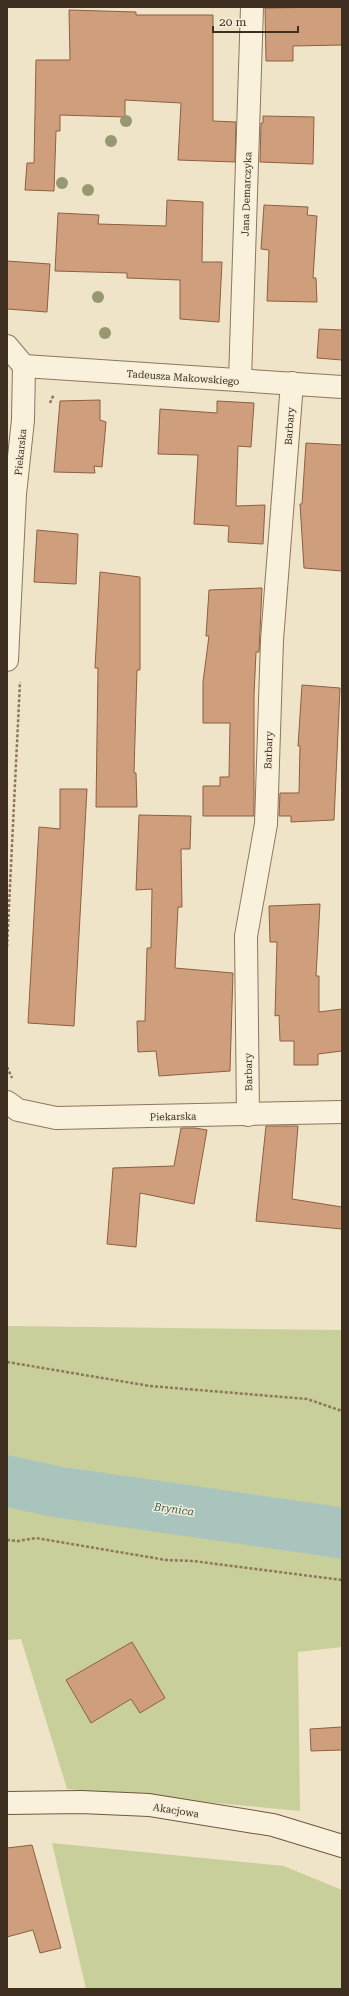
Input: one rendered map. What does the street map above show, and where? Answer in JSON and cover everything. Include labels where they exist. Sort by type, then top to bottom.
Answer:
[{"type":"street","name":"Jana Demarczyka","points":[[240,380],[252,7]]},
{"type":"street","points":[[7,346],[24,366]]},
{"type":"street","name":"Tadeusza Makowskiego","points":[[24,366],[342,387]]},
{"type":"street","name":"Piekarska","points":[[7,660],[15,494],[23,420],[24,366]]},
{"type":"street","name":"Barbary","points":[[248,1115],[246,936],[266,824],[272,640],[292,383]]},
{"type":"street","name":"Piekarska","points":[[7,1102],[18,1110],[56,1118],[342,1112]]},
{"type":"street","name":"Akacjowa","points":[[7,1803],[81,1802],[149,1806],[273,1825],[342,1846]]},
{"type":"path","points":[[7,1362],[150,1386],[307,1398],[342,1411]]},
{"type":"path","points":[[7,1540],[18,1541],[36,1538],[166,1560],[193,1561],[342,1580]]},
{"type":"green space","points":[[7,1326],[342,1330],[342,1516],[7,1457]]},
{"type":"green space","points":[[7,1492],[33,1498],[342,1547],[342,1647],[298,1652],[300,1811],[67,1789],[21,1639],[7,1640]]},
{"type":"green space","points":[[52,1843],[284,1866],[342,1890],[342,1989],[86,1989]]},
{"type":"building","points":[[342,7],[342,45],[293,46],[293,61],[266,61],[265,8]]},
{"type":"building","points":[[69,10],[136,12],[136,15],[213,15],[213,121],[236,122],[235,162],[178,160],[181,103],[125,100],[125,117],[60,115],[60,131],[56,131],[54,191],[25,190],[27,163],[34,163],[36,60],[70,60]]},
{"type":"building","points":[[263,116],[314,117],[313,164],[260,162],[261,123],[263,123]]},
{"type":"building","points":[[167,200],[203,202],[202,262],[222,262],[219,322],[180,319],[180,280],[127,278],[127,273],[55,271],[58,213],[99,215],[98,224],[166,226]]},
{"type":"building","points":[[264,205],[308,207],[307,215],[317,216],[313,278],[316,278],[317,302],[267,301],[269,250],[261,249]]},
{"type":"building","points":[[7,261],[50,264],[47,312],[7,309]]},
{"type":"building","points":[[319,329],[342,330],[342,360],[317,358]]},
{"type":"building","points":[[100,400],[100,420],[106,422],[102,467],[94,466],[95,473],[54,472],[60,401]]},
{"type":"building","points":[[217,401],[254,403],[251,447],[238,446],[236,506],[265,505],[263,544],[228,542],[229,526],[194,524],[198,455],[158,454],[160,409],[217,413]]},
{"type":"building","points":[[306,443],[342,445],[342,571],[304,568],[300,504],[302,504]]},
{"type":"building","points":[[37,530],[78,534],[76,584],[34,582]]},
{"type":"building","points":[[100,572],[140,577],[140,670],[137,670],[134,773],[136,773],[137,807],[96,807],[98,668],[95,668]]},
{"type":"building","points":[[262,588],[259,652],[256,652],[254,695],[254,816],[203,816],[203,786],[220,786],[220,777],[229,777],[230,723],[203,723],[203,682],[209,636],[206,636],[209,590]]},
{"type":"building","points":[[302,685],[340,688],[334,820],[291,822],[291,816],[279,816],[280,793],[299,793],[300,746],[298,746]]},
{"type":"building","points":[[60,789],[87,789],[74,1026],[28,1023],[39,827],[60,829]]},
{"type":"building","points":[[139,815],[191,816],[190,849],[181,849],[182,907],[178,907],[175,968],[233,973],[230,1071],[159,1076],[156,1051],[138,1052],[137,1021],[145,1021],[147,948],[151,948],[152,889],[136,890]]},
{"type":"building","points":[[320,904],[316,976],[319,976],[319,1012],[342,1009],[342,1051],[318,1054],[318,1065],[294,1065],[294,1041],[280,1041],[279,1015],[275,1016],[277,942],[270,942],[269,906]]},
{"type":"building","points":[[266,1126],[298,1126],[292,1199],[342,1207],[342,1229],[256,1221]]},
{"type":"building","points":[[181,1128],[207,1130],[194,1204],[140,1193],[136,1247],[107,1244],[113,1168],[174,1166]]},
{"type":"building","points":[[132,1642],[165,1698],[140,1713],[131,1699],[91,1723],[66,1680]]},
{"type":"building","points":[[342,1727],[342,1750],[311,1751],[310,1729]]},
{"type":"building","points":[[32,1845],[61,1948],[40,1953],[33,1930],[7,1937],[7,1848]]},
{"type":"waterway","name":"Brynica","points":[[7,1481],[58,1492],[342,1533]]}]
